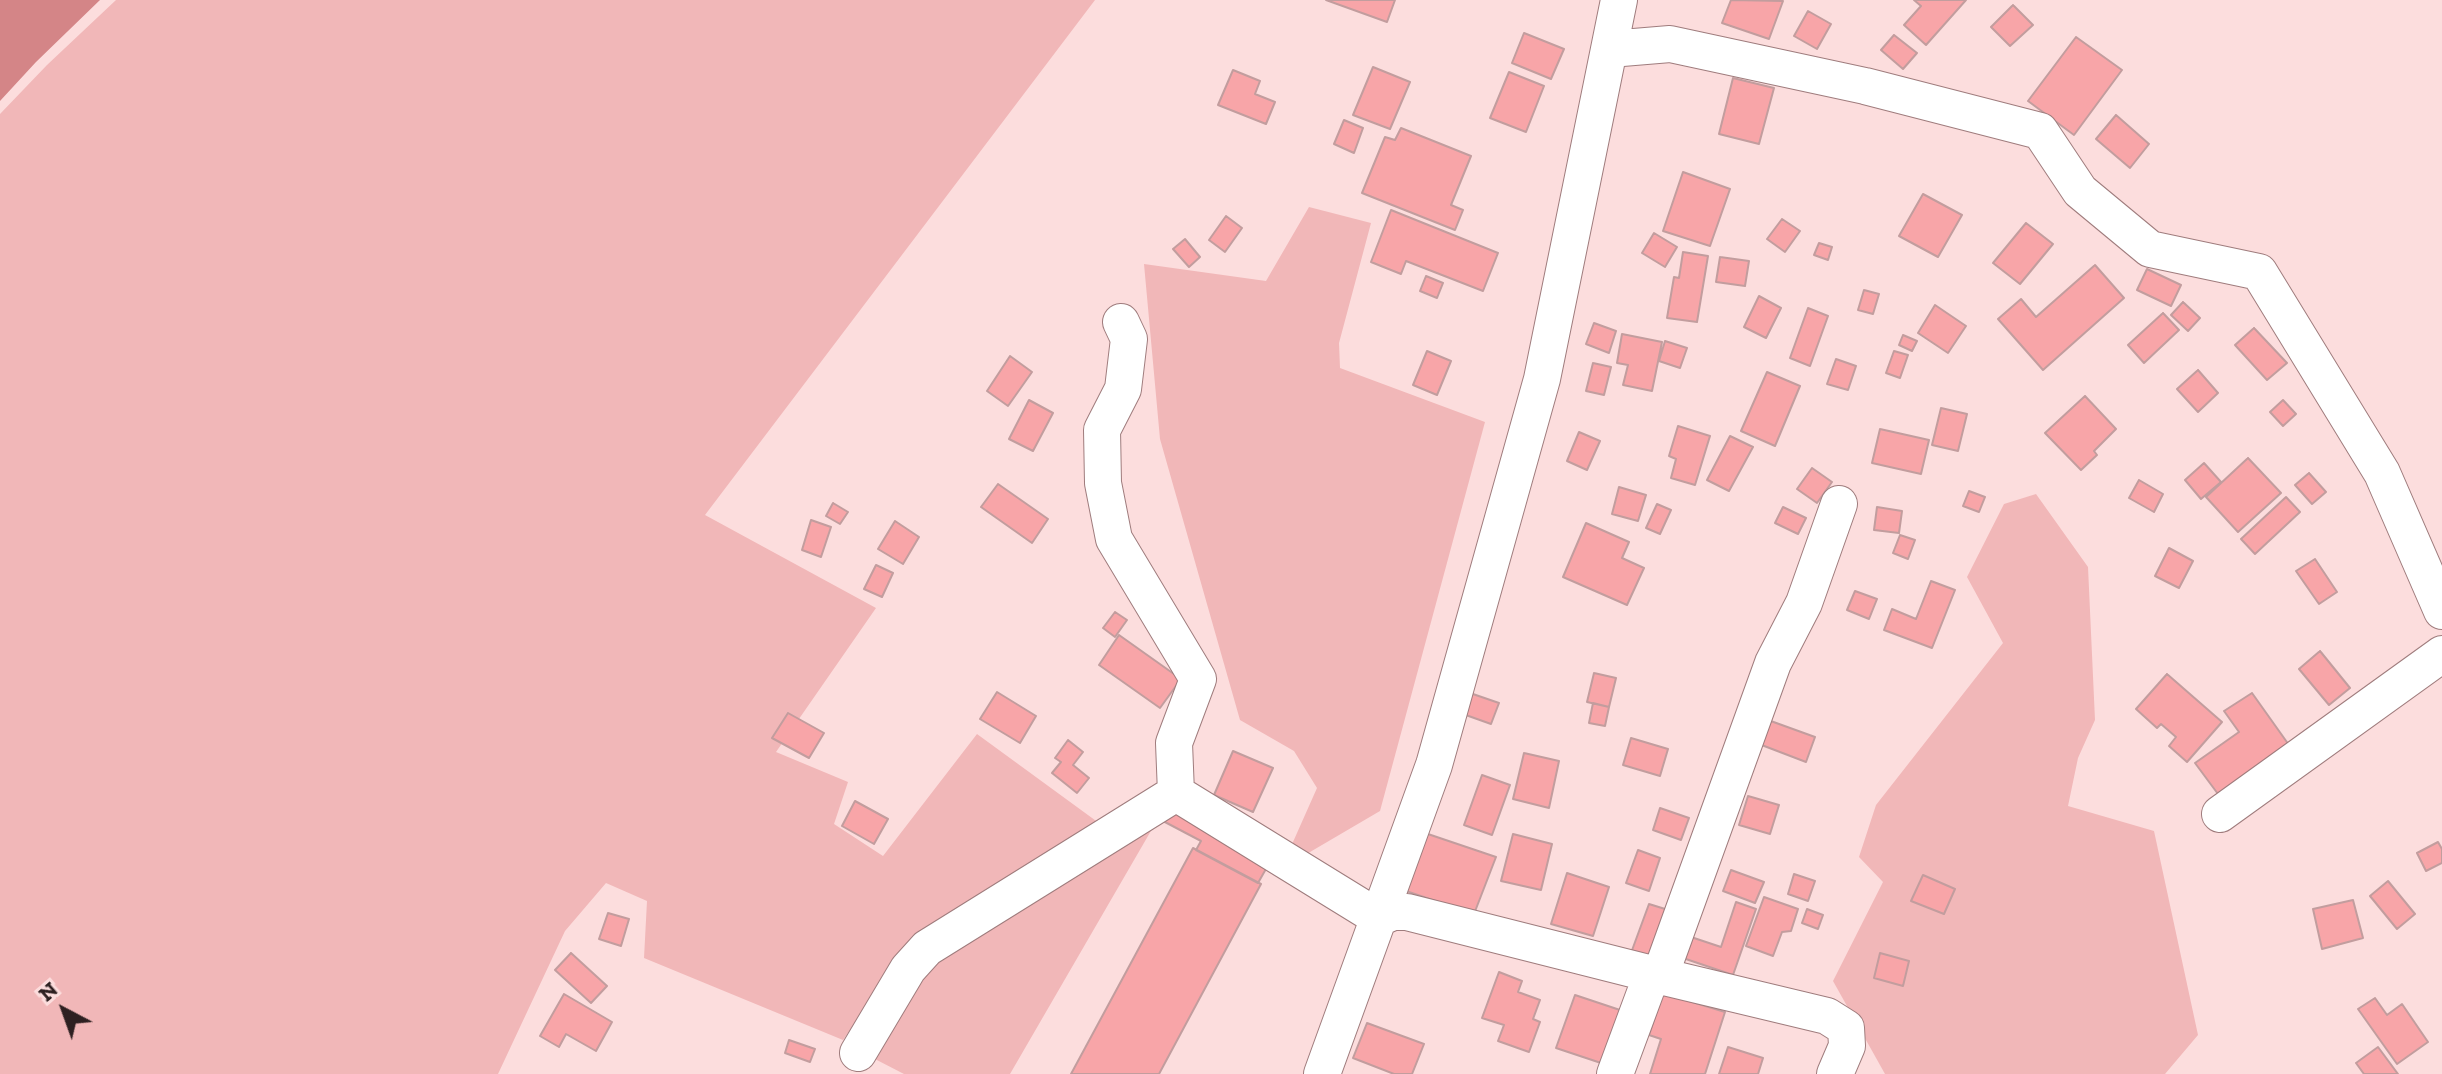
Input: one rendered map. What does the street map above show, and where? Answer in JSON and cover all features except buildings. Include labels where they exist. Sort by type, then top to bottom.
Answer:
[{"type":"street","points":[[1322,1074],[1434,765],[1542,379],[1619,0]]},
{"type":"street","points":[[1610,49],[1670,44],[1865,86],[2040,131],[2080,191],[2150,249],[2259,272],[2382,473],[2442,611]]},
{"type":"street","points":[[1121,322],[1129,339],[1123,389],[1102,430],[1103,483],[1114,539],[1198,679],[1174,743],[1176,793]]},
{"type":"street","points":[[1615,1074],[1656,975],[1773,663],[1804,603],[1839,504]]},
{"type":"street","points":[[2220,814],[2442,654]]},
{"type":"street","points":[[1176,793],[1379,918]]},
{"type":"street","points":[[858,1053],[908,969],[927,948],[1176,793]]},
{"type":"street","points":[[1379,918],[1393,912],[1407,912],[1827,1016],[1846,1028],[1847,1046],[1835,1074]]},
{"type":"shaded area","points":[[0,0],[100,0],[0,101]]},
{"type":"shaded area","points":[[116,0],[1095,0],[705,515],[876,608],[776,752],[848,782],[834,824],[883,856],[977,734],[1103,826],[915,937],[843,1040],[644,958],[647,901],[606,883],[565,931],[498,1074],[0,1074],[0,114]]},
{"type":"shaded area","points":[[1309,207],[1371,223],[1339,343],[1340,368],[1485,422],[1380,811],[1281,869],[1317,788],[1294,751],[1240,720],[1160,439],[1144,264],[1266,281]]},
{"type":"shaded area","points":[[2036,494],[2088,567],[2095,720],[2078,758],[2068,806],[2154,831],[2198,1035],[2165,1074],[1885,1074],[1833,981],[1883,882],[1859,857],[1876,805],[2003,643],[1967,577],[2004,504]]},
{"type":"shaded area","points":[[1159,817],[1010,1074],[904,1074],[871,1057],[936,956]]}]
